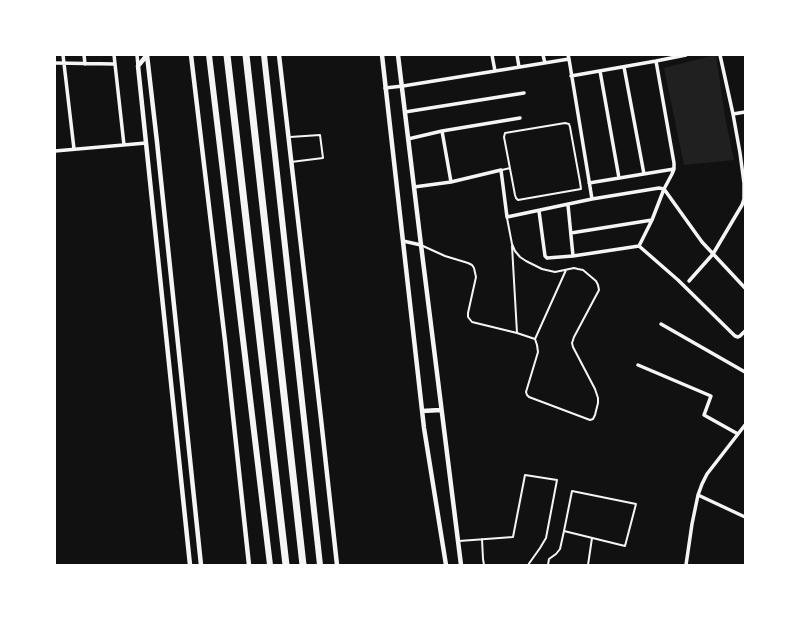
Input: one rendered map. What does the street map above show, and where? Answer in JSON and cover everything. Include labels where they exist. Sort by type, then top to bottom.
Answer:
[{"type":"highway","points":[[209,55],[270,565]]},
{"type":"highway","points":[[227,55],[286,565]]},
{"type":"highway","points":[[246,55],[303,565]]},
{"type":"highway","points":[[264,55],[320,565]]},
{"type":"street","points":[[63,55],[74,150]]},
{"type":"street","points":[[84,55],[85,64]]},
{"type":"street","points":[[114,55],[124,145]]},
{"type":"street","points":[[137,55],[190,565]]},
{"type":"street","points":[[138,66],[147,55]]},
{"type":"street","points":[[147,55],[202,565]]},
{"type":"street","points":[[191,55],[250,565]]},
{"type":"street","points":[[279,55],[337,565]]},
{"type":"street","points":[[382,55],[422,411],[446,565]]},
{"type":"street","points":[[398,55],[461,565]]},
{"type":"street","points":[[492,55],[495,71]]},
{"type":"street","points":[[517,55],[519,67]]},
{"type":"street","points":[[543,55],[545,62]]},
{"type":"street","points":[[572,76],[686,55]]},
{"type":"street","points":[[690,281],[713,254],[742,205],[744,199],[743,173],[733,114],[720,55]]},
{"type":"street","points":[[385,88],[519,67],[568,57],[592,200]]},
{"type":"street","points":[[639,246],[674,169],[656,61]]},
{"type":"street","points":[[55,63],[115,64]]},
{"type":"street","points":[[624,67],[644,174]]},
{"type":"street","points":[[600,71],[619,178]]},
{"type":"street","points":[[405,112],[524,93]]},
{"type":"street","points":[[733,114],[745,112]]},
{"type":"street","points":[[408,139],[442,131],[520,118]]},
{"type":"street","points":[[442,131],[451,182]]},
{"type":"street","points":[[55,151],[146,144]]},
{"type":"street","points":[[589,184],[674,169]]},
{"type":"street","points":[[414,186],[451,182],[501,170],[507,217],[659,188],[664,189],[702,242],[745,288]]},
{"type":"street","points":[[150,184],[161,182]]},
{"type":"street","points":[[568,205],[573,256]]},
{"type":"street","points":[[539,211],[546,257],[573,256],[639,246],[678,280],[735,336],[738,337],[745,331]]},
{"type":"street","points":[[571,233],[652,220]]},
{"type":"street","points":[[403,242],[421,245]]},
{"type":"street","points":[[661,324],[745,372]]},
{"type":"street","points":[[638,365],[711,396],[704,415],[738,434]]},
{"type":"street","points":[[422,411],[441,410]]},
{"type":"street","points":[[686,565],[698,495],[702,484],[707,474],[745,425]]},
{"type":"street","points":[[698,495],[745,517]]},
{"type":"street","points":[[185,513],[196,511]]},
{"type":"lane","points":[[565,123],[569,124],[581,189],[518,200],[515,195],[510,168],[504,137],[505,133],[565,123]]},
{"type":"lane","points":[[288,137],[320,135],[323,158],[291,162]]},
{"type":"lane","points":[[501,170],[510,168]]},
{"type":"lane","points":[[507,217],[512,244],[517,333]]},
{"type":"lane","points":[[512,244],[520,257],[532,265],[555,272],[574,268],[578,268],[583,270],[596,281],[598,285],[599,290],[572,343],[597,393],[598,403],[595,415],[593,419],[590,420],[527,395],[526,392],[538,352],[535,339],[566,270]]},
{"type":"lane","points":[[421,245],[445,256],[468,263],[474,268],[476,277],[468,313],[468,317],[472,322],[535,339]]},
{"type":"lane","points":[[458,542],[513,537],[525,475],[556,480],[546,538],[528,565]]},
{"type":"lane","points":[[548,565],[549,559],[560,549],[572,491],[636,504],[625,546],[564,531]]},
{"type":"lane","points":[[588,565],[592,538]]},
{"type":"lane","points":[[482,540],[484,565]]},
{"type":"shaded area","points":[[716,55],[725,117],[734,160],[684,165],[664,68]]}]
